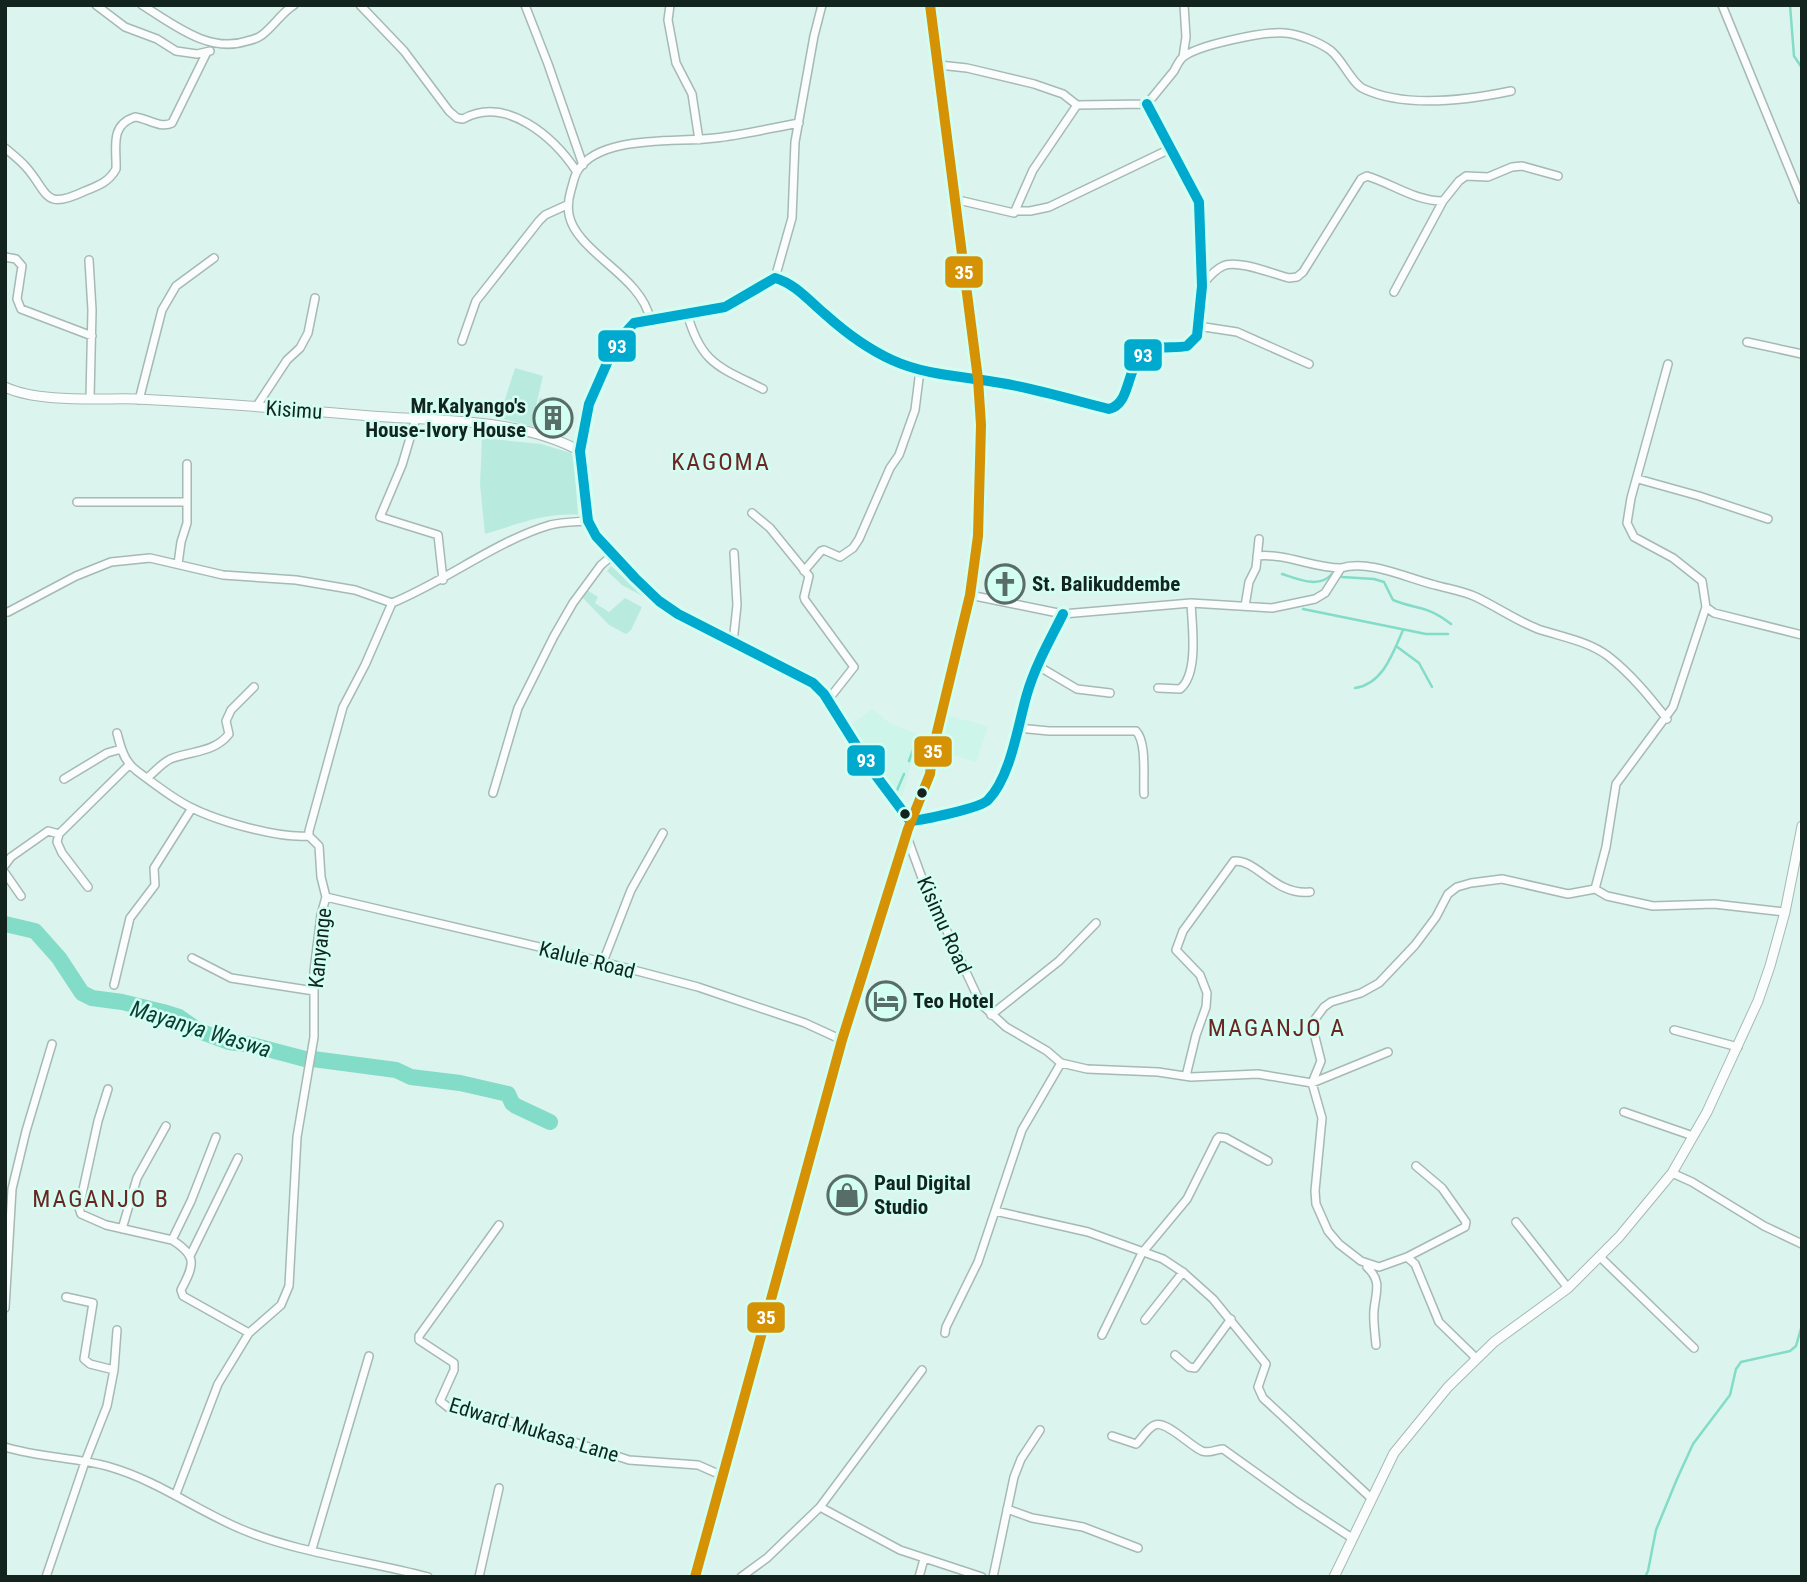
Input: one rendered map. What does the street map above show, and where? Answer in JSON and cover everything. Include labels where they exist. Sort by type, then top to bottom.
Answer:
[{"type":"main road","points":[[695,1577],[842,1040],[909,825],[930,774],[933,750],[970,595],[978,536],[980,483],[978,379],[930,5]]},
{"type":"street","points":[[96,5],[125,27],[186,54],[207,52],[223,45],[241,43],[261,36],[294,5]]},
{"type":"street","points":[[142,5],[198,38],[223,45]]},
{"type":"street","points":[[360,5],[404,51],[449,111],[463,119],[472,114],[502,111],[552,142],[566,155],[577,172]]},
{"type":"street","points":[[525,5],[583,165]]},
{"type":"street","points":[[670,5],[668,20],[676,63],[692,94],[699,140]]},
{"type":"street","points":[[822,5],[799,122],[792,218],[775,278],[734,304],[631,326],[607,363],[589,404],[580,451],[588,521],[596,536],[659,601],[733,643],[807,679],[828,699],[909,825],[970,809],[988,801],[1001,780],[1014,748],[1027,693],[1063,614]]},
{"type":"street","points":[[1147,104],[1183,57],[1186,37],[1184,5]]},
{"type":"street","points":[[1722,5],[1802,200]]},
{"type":"street","points":[[1183,57],[1220,42],[1286,33],[1329,49],[1345,65],[1355,83],[1364,90],[1380,95],[1414,100],[1465,100],[1511,91]]},
{"type":"street","points":[[5,148],[26,167],[47,197],[55,200],[73,197],[104,183],[116,169],[114,140],[122,124],[135,117],[162,125],[172,124],[207,52]]},
{"type":"street","points":[[939,65],[967,68],[1034,84],[1063,93],[1077,105],[1147,104]]},
{"type":"street","points":[[775,278],[801,293],[827,316],[893,361],[953,378],[1015,385],[1110,409],[1121,404],[1132,369],[1139,358],[1148,351],[1159,348],[1187,346],[1197,336],[1202,286],[1199,202],[1147,104]]},
{"type":"street","points":[[1017,211],[1032,170],[1077,105]]},
{"type":"street","points":[[650,320],[648,309],[639,295],[582,238],[568,217],[567,205],[577,172],[601,153],[627,144],[750,134],[799,122]]},
{"type":"street","points":[[954,199],[1011,213],[1049,207],[1170,149]]},
{"type":"street","points":[[1394,292],[1443,201],[1466,176],[1488,177],[1512,167],[1522,166],[1558,176]]},
{"type":"street","points":[[1202,286],[1224,265],[1235,264],[1289,278],[1297,277],[1303,272],[1361,179],[1367,176],[1420,199],[1443,201]]},
{"type":"street","points":[[461,341],[476,301],[539,221],[545,215],[567,205]]},
{"type":"street","points":[[5,257],[16,259],[22,266],[17,299],[21,309],[92,336]]},
{"type":"street","points":[[139,400],[162,310],[176,286],[214,258]]},
{"type":"street","points":[[89,260],[92,336],[90,398]]},
{"type":"street","points":[[256,407],[287,360],[300,348],[308,333],[315,298]]},
{"type":"street","points":[[687,313],[694,337],[709,359],[763,388]]},
{"type":"street","points":[[1198,326],[1237,332],[1309,364]]},
{"type":"street","points":[[1747,342],[1802,354]]},
{"type":"street","points":[[1595,889],[1606,847],[1616,784],[1667,719],[1674,706],[1706,607],[1702,581],[1673,558],[1634,537],[1629,530],[1632,498],[1668,364]]},
{"type":"street","points":[[804,571],[821,551],[840,558],[853,548],[859,539],[890,468],[899,455],[915,410],[920,370]]},
{"type":"street","name":"Kisimu","points":[[5,387],[25,394],[452,421],[551,438],[580,451]]},
{"type":"street","points":[[416,418],[402,465],[380,517],[438,535],[443,580]]},
{"type":"street","points":[[178,564],[187,523],[187,464]]},
{"type":"street","points":[[1638,479],[1768,519]]},
{"type":"street","points":[[77,502],[187,502]]},
{"type":"street","points":[[752,513],[770,527],[809,576],[810,581],[803,597],[854,667],[828,699]]},
{"type":"street","points":[[117,733],[121,749],[130,765],[166,793],[192,808],[278,833],[295,837],[309,836],[343,707],[392,603],[443,580],[523,535],[551,525],[588,521]]},
{"type":"street","points":[[1244,606],[1259,539]]},
{"type":"street","points":[[733,643],[737,605],[734,553]]},
{"type":"street","points":[[493,793],[518,708],[554,636],[573,603],[601,565],[614,554]]},
{"type":"street","points":[[1257,556],[1270,555],[1329,568],[1362,566],[1460,590],[1536,628],[1582,642],[1606,655],[1629,675],[1667,719]]},
{"type":"street","points":[[8,611],[76,576],[111,562],[150,558],[223,575],[296,580],[355,590],[392,603]]},
{"type":"street","points":[[970,595],[1063,614],[1191,603],[1272,608],[1315,600],[1325,593],[1341,568]]},
{"type":"street","points":[[1158,688],[1180,689],[1189,679],[1192,645],[1191,603]]},
{"type":"street","points":[[1706,607],[1714,613],[1802,635]]},
{"type":"street","points":[[1038,666],[1077,689],[1110,694]]},
{"type":"street","points":[[147,778],[172,758],[197,753],[226,738],[229,734],[226,721],[231,710],[254,687]]},
{"type":"street","points":[[1018,728],[1108,733],[1136,731],[1142,744],[1144,794]]},
{"type":"street","points":[[64,779],[107,753],[121,749]]},
{"type":"street","points":[[88,887],[62,853],[57,842],[59,834],[130,765]]},
{"type":"street","points":[[114,985],[130,918],[155,885],[154,867],[192,808]]},
{"type":"street","name":"Kisimu Road","points":[[909,825],[907,841],[975,994],[990,1015],[1047,1051],[1061,1063]]},
{"type":"street","points":[[1334,1577],[1394,1453],[1448,1387],[1494,1342],[1568,1288],[1642,1212],[1672,1173],[1738,1047],[1770,966],[1785,912],[1802,826]]},
{"type":"street","points":[[5,866],[11,857],[48,831],[59,834]]},
{"type":"street","points":[[603,962],[631,890],[663,833]]},
{"type":"street","name":"Kanyange","points":[[176,1494],[211,1399],[249,1333],[281,1305],[289,1286],[297,1137],[314,1037],[314,991],[321,915],[326,897],[321,877],[319,846],[309,836]]},
{"type":"street","points":[[1186,1076],[1206,1007],[1207,993],[1200,975],[1177,950],[1183,931],[1234,861],[1248,864],[1287,889],[1310,892]]},
{"type":"street","points":[[5,873],[21,896]]},
{"type":"street","points":[[1376,1345],[1374,1312],[1379,1289],[1372,1272],[1328,1231],[1316,1204],[1321,1118],[1312,1083],[1321,1061],[1314,1032],[1315,1019],[1319,1012],[1331,1002],[1361,993],[1395,968],[1436,917],[1448,894],[1457,887],[1471,883],[1502,879],[1568,894],[1595,889],[1607,896],[1653,906],[1714,904],[1785,912]]},
{"type":"street","name":"Kalule Road","points":[[326,897],[603,962],[723,995],[805,1023],[842,1040]]},
{"type":"street","points":[[990,1015],[1059,961],[1096,923]]},
{"type":"street","points":[[192,958],[230,978],[314,991]]},
{"type":"street","points":[[1674,1030],[1738,1047]]},
{"type":"street","points":[[5,1308],[9,1189],[52,1044]]},
{"type":"street","points":[[945,1334],[946,1326],[978,1262],[1022,1130],[1061,1063],[1087,1069],[1186,1076],[1258,1074],[1312,1083],[1388,1052]]},
{"type":"street","points":[[108,1089],[98,1121],[79,1208],[81,1214],[122,1229],[172,1240],[187,1250],[191,1270],[181,1290],[183,1296],[249,1333]]},
{"type":"street","points":[[1624,1112],[1693,1136]]},
{"type":"street","points":[[122,1229],[137,1178],[166,1126]]},
{"type":"street","points":[[172,1240],[216,1137]]},
{"type":"street","points":[[1102,1335],[1142,1253],[1187,1199],[1219,1137],[1226,1138],[1268,1161]]},
{"type":"street","points":[[190,1256],[238,1158]]},
{"type":"street","points":[[1361,1261],[1379,1267],[1407,1257],[1465,1227],[1466,1222],[1442,1188],[1416,1166]]},
{"type":"street","points":[[1672,1173],[1764,1226],[1802,1244]]},
{"type":"street","points":[[995,1211],[1080,1230],[1163,1259],[1183,1272],[1231,1319],[1266,1364],[1258,1387],[1263,1398],[1371,1498]]},
{"type":"street","points":[[1516,1222],[1568,1288]]},
{"type":"street","name":"Edward Mukasa Lane","points":[[499,1225],[418,1336],[454,1363],[454,1370],[440,1401],[442,1404],[449,1408],[494,1416],[629,1460],[698,1465],[723,1477]]},
{"type":"street","points":[[1407,1257],[1415,1264],[1439,1322],[1476,1358]]},
{"type":"street","points":[[1600,1257],[1694,1348]]},
{"type":"street","points":[[1145,1320],[1183,1272]]},
{"type":"street","points":[[66,1297],[93,1303],[84,1359],[90,1364],[114,1370]]},
{"type":"street","points":[[1175,1355],[1189,1367],[1195,1368],[1231,1319]]},
{"type":"street","points":[[47,1577],[85,1462],[107,1406],[114,1370],[117,1329]]},
{"type":"street","points":[[312,1549],[369,1356]]},
{"type":"street","points":[[741,1577],[767,1558],[820,1507],[922,1370]]},
{"type":"street","points":[[1112,1436],[1136,1444],[1158,1423],[1201,1451],[1223,1449],[1352,1538]]},
{"type":"street","points":[[993,1577],[1021,1459],[1040,1430]]},
{"type":"street","points":[[5,1447],[27,1454],[85,1462],[125,1472],[151,1481],[241,1529],[280,1542],[428,1577]]},
{"type":"street","points":[[480,1577],[499,1488]]},
{"type":"street","points":[[820,1507],[888,1544],[924,1559],[982,1577]]},
{"type":"street","points":[[1007,1509],[1032,1518],[1083,1527],[1138,1548]]},
{"type":"street","points":[[919,1577],[924,1559]]},
{"type":"shaded area","points":[[515,368],[543,376],[533,419],[540,398],[550,401],[542,429],[499,418]]},
{"type":"shaded area","points":[[482,438],[541,444],[571,453],[574,457],[578,515],[543,517],[485,534],[480,485]]},
{"type":"shaded area","points":[[611,566],[646,598],[622,585],[607,571]]},
{"type":"shaded area","points":[[587,590],[598,597],[595,603],[609,612],[625,598],[642,607],[631,630],[626,634],[609,625],[581,596]]},
{"type":"shaded area","points":[[872,709],[889,723],[919,735],[900,805],[850,726]]},
{"type":"shaded area","points":[[945,715],[988,726],[976,762],[933,748]]},
{"type":"waterway","points":[[1790,5],[1794,56],[1802,68]]},
{"type":"waterway","points":[[1301,564],[1314,568]]},
{"type":"waterway","points":[[1282,574],[1315,582],[1327,579],[1332,574]]},
{"type":"waterway","points":[[1340,575],[1384,582],[1393,600],[1429,611],[1451,624]]},
{"type":"waterway","points":[[1303,609],[1426,634],[1448,634]]},
{"type":"waterway","points":[[1355,688],[1365,685],[1380,674],[1403,630]]},
{"type":"waterway","points":[[1396,646],[1419,663],[1432,687]]},
{"type":"waterway","points":[[909,761],[915,744]]},
{"type":"waterway","points":[[895,795],[904,774]]},
{"type":"waterway","name":"Mayanya Waswa","points":[[5,924],[35,931],[59,958],[82,993],[92,998],[163,1012],[179,1017],[199,1031],[229,1042],[305,1059]]},
{"type":"waterway","name":"Mayanya Waswa","points":[[313,1059],[396,1070],[411,1077],[460,1083],[508,1094],[516,1106],[550,1122]]},
{"type":"waterway","points":[[1645,1577],[1656,1530],[1677,1479],[1693,1444],[1730,1395],[1736,1369],[1741,1362],[1790,1351],[1796,1346],[1802,1325]]},
{"type":"transit line","name":"35","points":[[695,1577],[842,1040],[908,829],[930,774],[933,749],[970,595],[978,536],[981,425],[978,379],[930,5]]},
{"type":"transit line","name":"93","points":[[1063,614],[1034,673],[1013,750],[996,790],[988,800],[975,807],[910,821],[871,769],[824,694],[813,683],[678,614],[659,601],[596,536],[588,521],[580,451],[589,404],[607,363],[624,334],[634,323],[725,307],[775,278],[796,289],[857,340],[883,356],[905,365],[1028,388],[1109,409],[1117,405],[1140,357],[1153,349],[1187,346],[1197,336],[1202,286],[1199,202],[1147,104]]},
{"type":"place","name":"Mr.Kalyango's House-Ivory House","points":[[553,418]]},
{"type":"place","name":"St. Balikuddembe","points":[[1005,584]]},
{"type":"place","name":"Teo Hotel","points":[[886,1001]]},
{"type":"place","name":"Paul Digital Studio","points":[[847,1195]]},
{"type":"district","name":"KAGOMA","points":[[721,462]]},
{"type":"district","name":"MAGANJO A","points":[[1277,1028]]},
{"type":"district","name":"MAGANJO B","points":[[101,1199]]}]
